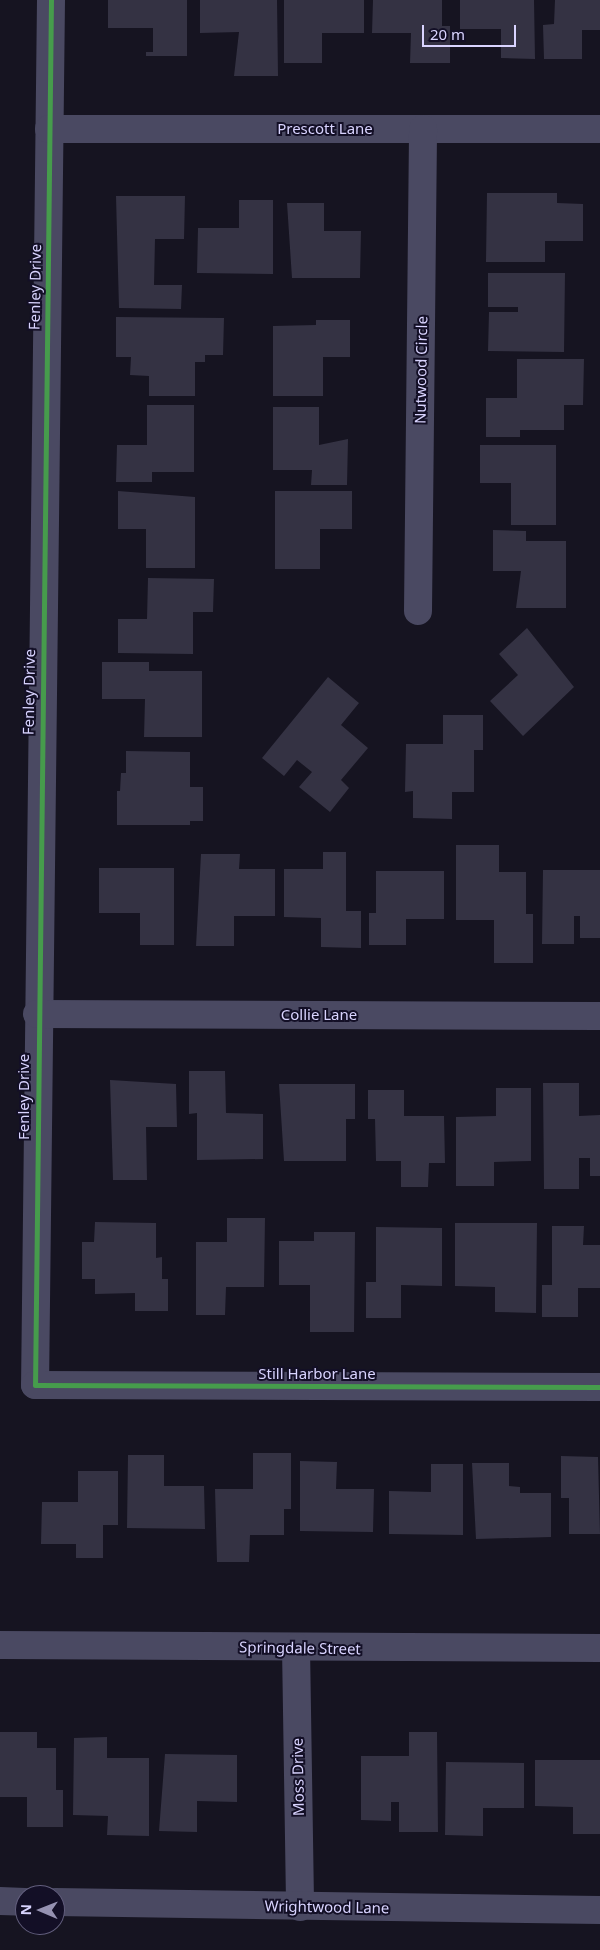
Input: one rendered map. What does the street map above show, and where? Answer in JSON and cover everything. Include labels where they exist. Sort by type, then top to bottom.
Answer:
[{"type":"street","name":"Fenley Drive","points":[[35,1385],[37,1014],[51,0]]},
{"type":"street","name":"Prescott Lane","points":[[50,129],[600,129]]},
{"type":"street","name":"Nutwood Circle","points":[[418,612],[423,129]]},
{"type":"street","name":"Collie Lane","points":[[37,1014],[600,1016]]},
{"type":"street","name":"Still Harbor Lane","points":[[35,1385],[600,1388]]},
{"type":"street","name":"Springdale Street","points":[[0,1645],[600,1648]]},
{"type":"street","name":"Moss Drive","points":[[296,1647],[300,1907]]},
{"type":"street","points":[[0,1901],[15,1902]]},
{"type":"street","name":"Wrightwood Lane","points":[[65,1902],[600,1910]]},
{"type":"building","points":[[108,0],[187,0],[187,56],[146,56],[146,52],[153,52],[153,28],[108,28]]},
{"type":"building","points":[[200,0],[277,0],[278,76],[234,76],[239,32],[200,33]]},
{"type":"building","points":[[284,0],[364,0],[364,33],[322,33],[322,63],[284,63]]},
{"type":"building","points":[[373,0],[442,0],[442,26],[450,26],[450,63],[410,63],[411,33],[372,33]]},
{"type":"building","points":[[460,0],[534,0],[535,59],[501,58],[501,29],[460,29]]},
{"type":"building","points":[[555,0],[600,0],[600,30],[582,30],[582,59],[544,59],[543,25],[554,24]]},
{"type":"building","points":[[487,193],[557,193],[557,203],[583,204],[583,241],[545,241],[545,262],[486,262]]},
{"type":"building","points":[[116,196],[185,196],[184,239],[155,239],[154,285],[182,285],[181,309],[119,308]]},
{"type":"building","points":[[239,200],[273,200],[273,274],[197,273],[198,228],[239,228]]},
{"type":"building","points":[[287,203],[324,203],[324,231],[361,231],[360,278],[292,278]]},
{"type":"building","points":[[488,273],[565,273],[564,352],[488,351],[489,312],[518,312],[518,307],[488,307]]},
{"type":"building","points":[[116,317],[224,318],[223,355],[205,355],[205,362],[195,362],[195,396],[149,396],[149,376],[130,375],[131,357],[116,357]]},
{"type":"building","points":[[316,320],[350,320],[350,357],[323,357],[323,396],[273,396],[273,326],[316,325]]},
{"type":"building","points":[[517,359],[584,359],[583,405],[564,405],[564,430],[520,430],[520,437],[486,437],[486,398],[517,398]]},
{"type":"building","points":[[147,405],[194,405],[194,472],[152,472],[152,482],[116,482],[117,445],[147,445]]},
{"type":"building","points":[[273,407],[319,407],[319,445],[348,439],[347,485],[311,485],[312,470],[273,470]]},
{"type":"building","points":[[480,445],[556,445],[556,525],[511,525],[511,483],[480,483]]},
{"type":"building","points":[[118,491],[195,497],[195,568],[146,568],[146,529],[118,529]]},
{"type":"building","points":[[275,491],[352,491],[352,529],[320,529],[320,569],[275,569]]},
{"type":"building","points":[[493,530],[526,531],[526,541],[566,541],[566,608],[516,608],[521,571],[493,571]]},
{"type":"building","points":[[148,578],[214,579],[213,612],[193,612],[193,654],[118,653],[118,619],[147,619]]},
{"type":"building","points":[[527,628],[574,687],[523,736],[490,701],[518,675],[499,654]]},
{"type":"building","points":[[102,662],[149,662],[149,671],[202,671],[202,737],[144,737],[145,699],[102,699]]},
{"type":"building","points":[[328,677],[359,703],[341,725],[368,748],[341,780],[349,788],[330,812],[299,787],[312,772],[297,760],[284,776],[262,758]]},
{"type":"building","points":[[443,715],[483,715],[483,750],[474,750],[474,792],[452,792],[452,819],[413,818],[413,791],[405,792],[406,744],[443,744]]},
{"type":"building","points":[[126,751],[190,752],[190,787],[203,787],[203,821],[190,821],[190,825],[117,825],[117,791],[120,791],[121,773],[126,773]]},
{"type":"building","points":[[456,845],[499,845],[499,872],[526,872],[526,914],[533,914],[533,963],[494,963],[494,920],[456,920]]},
{"type":"building","points":[[323,852],[346,852],[346,911],[361,911],[361,948],[321,947],[321,918],[284,917],[284,869],[323,869]]},
{"type":"building","points":[[201,854],[240,854],[239,869],[275,869],[275,916],[234,916],[234,946],[196,946]]},
{"type":"building","points":[[99,868],[174,868],[174,945],[140,945],[140,913],[99,913]]},
{"type":"building","points":[[543,870],[600,870],[600,938],[580,938],[580,916],[574,916],[574,944],[542,944]]},
{"type":"building","points":[[376,871],[444,871],[444,919],[406,919],[406,945],[369,945],[369,913],[376,913]]},
{"type":"building","points":[[189,1071],[225,1071],[226,1113],[263,1114],[263,1159],[197,1160],[197,1113],[189,1114]]},
{"type":"building","points":[[110,1080],[176,1084],[177,1127],[146,1127],[147,1180],[113,1180]]},
{"type":"building","points":[[543,1083],[579,1083],[579,1116],[600,1115],[600,1176],[590,1176],[590,1158],[579,1158],[579,1189],[544,1189]]},
{"type":"building","points":[[279,1084],[355,1084],[355,1119],[346,1119],[346,1161],[284,1161]]},
{"type":"building","points":[[496,1088],[531,1088],[531,1161],[494,1162],[494,1186],[456,1186],[456,1117],[496,1116]]},
{"type":"building","points":[[368,1090],[404,1090],[404,1116],[444,1116],[445,1163],[429,1163],[428,1187],[401,1187],[401,1161],[376,1161],[375,1119],[368,1119]]},
{"type":"building","points":[[227,1218],[265,1218],[264,1287],[226,1287],[225,1315],[196,1315],[196,1242],[227,1242]]},
{"type":"building","points":[[95,1222],[156,1223],[156,1258],[162,1257],[162,1279],[168,1279],[168,1311],[135,1311],[135,1293],[95,1294],[95,1279],[82,1279],[82,1242],[94,1242]]},
{"type":"building","points":[[455,1223],[537,1223],[536,1313],[495,1312],[495,1287],[455,1286]]},
{"type":"building","points":[[552,1226],[584,1226],[583,1245],[600,1245],[600,1288],[578,1288],[578,1317],[542,1317],[542,1285],[552,1285]]},
{"type":"building","points":[[376,1227],[442,1228],[442,1286],[401,1285],[401,1318],[366,1318],[366,1282],[376,1282]]},
{"type":"building","points":[[314,1232],[355,1232],[354,1332],[310,1332],[310,1285],[279,1285],[279,1241],[314,1241]]},
{"type":"building","points":[[253,1453],[291,1453],[291,1509],[284,1509],[284,1535],[250,1535],[249,1562],[217,1562],[215,1489],[253,1489]]},
{"type":"building","points":[[128,1455],[164,1455],[164,1486],[204,1486],[205,1529],[127,1528]]},
{"type":"building","points":[[561,1456],[598,1457],[600,1534],[569,1534],[569,1498],[561,1498]]},
{"type":"building","points":[[300,1461],[337,1462],[336,1489],[374,1489],[373,1532],[300,1531]]},
{"type":"building","points":[[472,1463],[509,1463],[509,1486],[520,1487],[520,1493],[551,1493],[551,1537],[476,1539]]},
{"type":"building","points":[[431,1464],[463,1464],[463,1535],[389,1534],[389,1491],[431,1492]]},
{"type":"building","points":[[78,1471],[118,1471],[118,1525],[103,1525],[103,1558],[76,1558],[76,1544],[41,1544],[42,1502],[78,1502]]},
{"type":"building","points":[[0,1732],[37,1732],[37,1748],[56,1748],[56,1790],[63,1790],[63,1827],[27,1827],[27,1797],[0,1797]]},
{"type":"building","points":[[409,1732],[437,1732],[438,1832],[399,1832],[399,1802],[391,1802],[391,1821],[361,1820],[361,1756],[409,1756]]},
{"type":"building","points":[[107,1737],[107,1758],[149,1758],[149,1836],[107,1835],[108,1816],[73,1815],[74,1738]]},
{"type":"building","points":[[165,1754],[237,1755],[237,1802],[197,1801],[197,1832],[159,1831]]},
{"type":"building","points":[[535,1760],[600,1760],[600,1834],[573,1834],[573,1807],[535,1806]]},
{"type":"building","points":[[446,1762],[524,1763],[524,1808],[483,1808],[483,1836],[445,1835]]},
{"type":"cycle path","points":[[51,0],[35,1385],[600,1387]]}]
